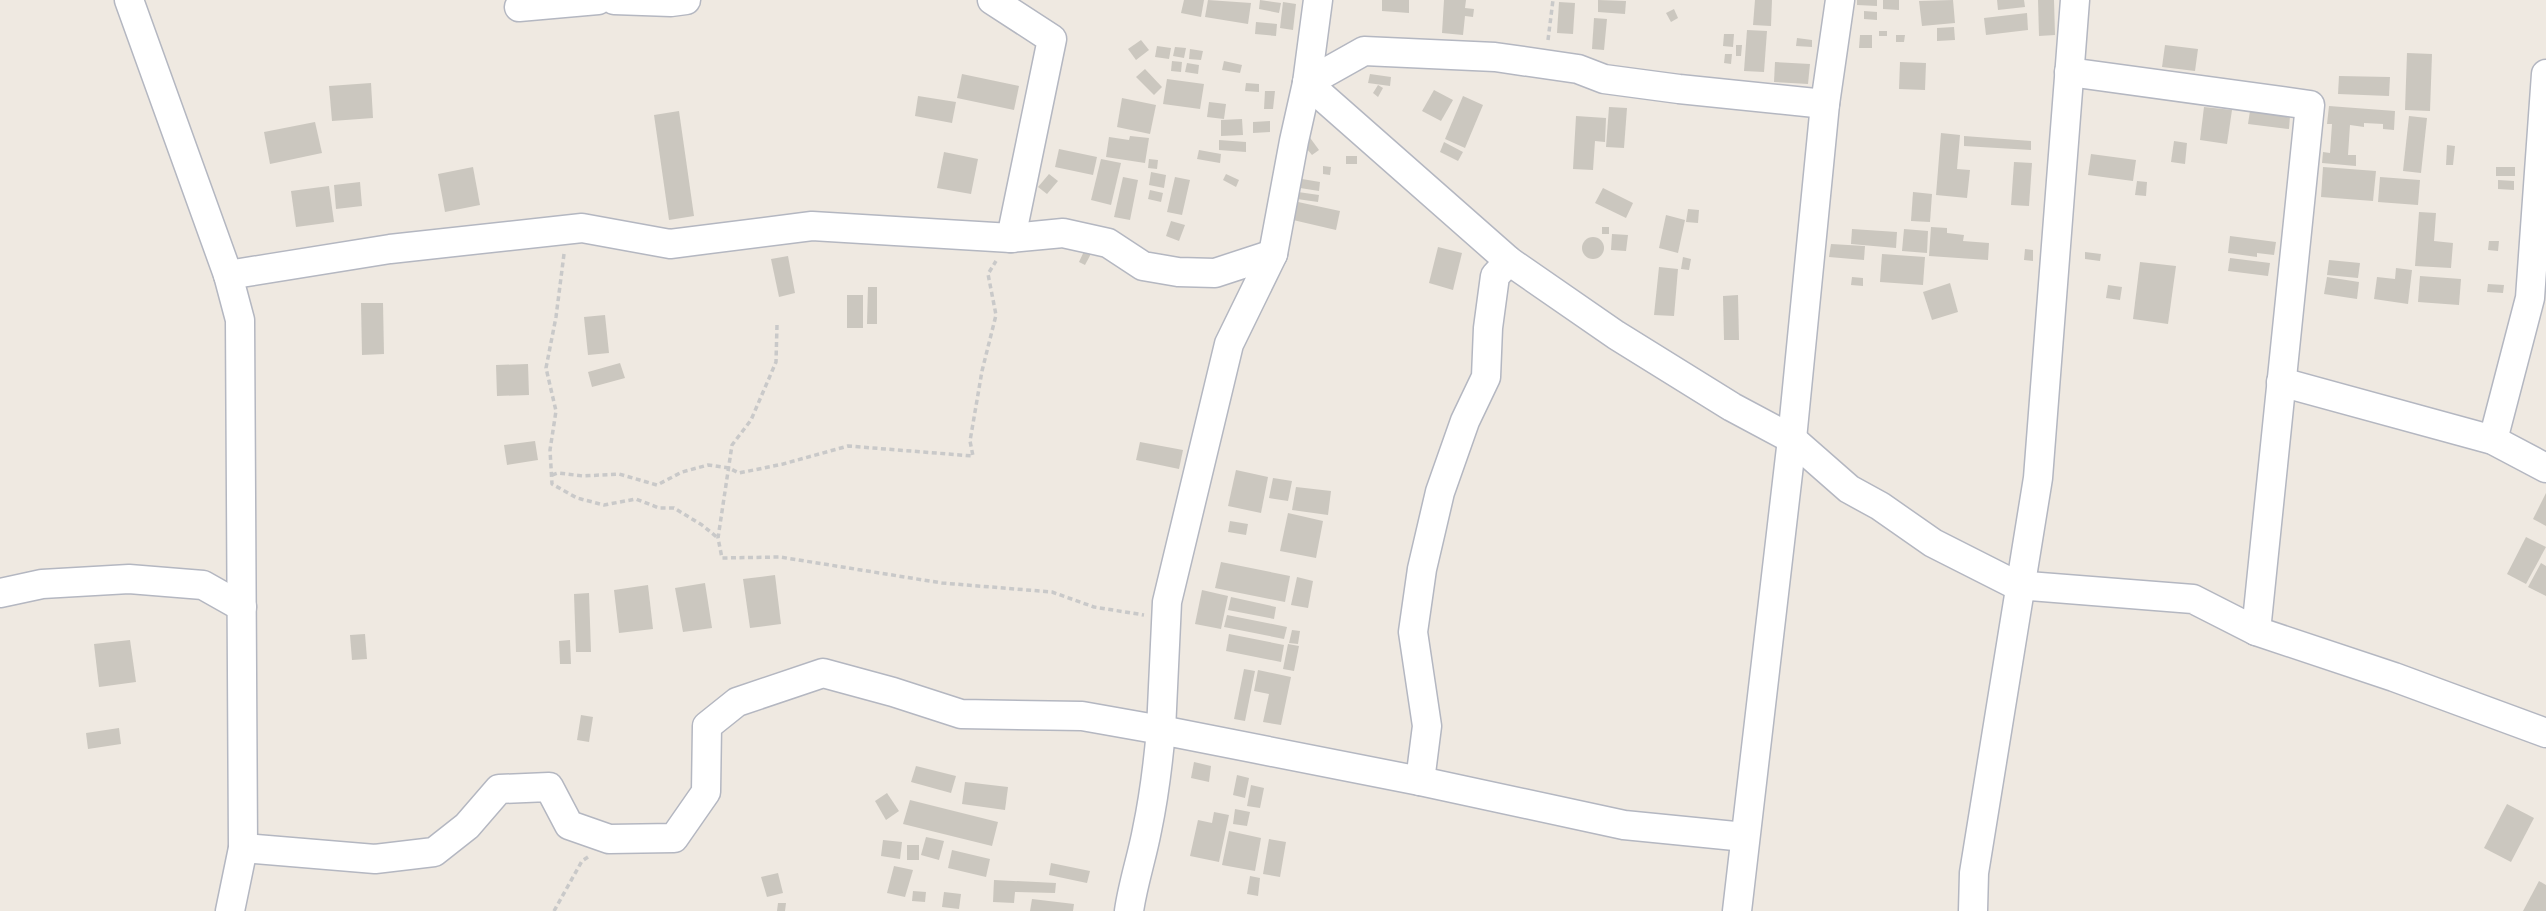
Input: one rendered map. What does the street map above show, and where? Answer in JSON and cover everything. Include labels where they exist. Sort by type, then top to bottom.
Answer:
[{"type":"street","points":[[129,0],[228,275],[240,320],[243,848],[230,911]]},
{"type":"street","points":[[519,7],[598,0]]},
{"type":"street","points":[[614,0],[686,0]]},
{"type":"street","points":[[992,0],[1052,39],[1011,238]]},
{"type":"street","points":[[1129,911],[1157,771],[1167,602],[1229,344],[1273,254],[1307,83],[1318,0]]},
{"type":"street","points":[[1737,911],[1792,439],[1825,104],[1840,0]]},
{"type":"street","points":[[1973,911],[1974,873],[2038,478],[2075,0]]},
{"type":"street","points":[[1307,83],[1364,51],[1495,57],[1578,69],[1604,79],[1825,104]]},
{"type":"street","points":[[2068,72],[2310,105],[2256,631]]},
{"type":"street","points":[[2493,440],[2530,298],[2546,74]]},
{"type":"street","points":[[1307,83],[1509,261],[1627,342],[1732,407],[1792,439],[1849,489],[1880,506],[1933,543],[2021,586],[2193,599],[2256,631],[2394,677],[2546,733]]},
{"type":"street","points":[[228,275],[390,249],[582,228],[670,244],[811,226],[1011,238],[1063,233],[1108,243],[1143,266],[1178,272],[1215,273],[1273,254]]},
{"type":"street","points":[[1420,781],[1427,726],[1413,632],[1422,569],[1440,492],[1465,421],[1486,377],[1488,328],[1495,276],[1509,261]]},
{"type":"street","points":[[2281,382],[2493,440],[2546,468]]},
{"type":"street","points":[[0,593],[42,584],[129,579],[203,585],[242,607]]},
{"type":"street","points":[[243,848],[374,859],[434,852],[467,826],[499,789],[549,787],[569,825],[609,839],[674,838],[706,792],[708,726],[737,702],[823,673],[961,714],[1082,716],[1420,781],[1624,825],[1745,837]]},
{"type":"path","points":[[1522,62],[1527,55],[1541,56],[1545,50],[1553,0]]},
{"type":"path","points":[[582,228],[565,244],[556,317],[546,368],[556,411],[550,450],[552,484],[577,498],[604,505],[636,499],[659,508],[674,508],[718,538]]},
{"type":"path","points":[[552,475],[618,474],[657,485],[682,472],[708,465],[729,468],[738,473],[848,446],[973,456],[970,441],[996,314],[988,274],[1011,238]]},
{"type":"path","points":[[777,325],[776,362],[751,420],[732,445],[718,538],[722,558],[780,557],[942,583],[1052,592],[1094,607],[1130,611],[1166,622]]},
{"type":"path","points":[[554,911],[582,861],[609,839]]},
{"type":"building","points":[[1184,0],[1204,0],[1201,17],[1181,13]]},
{"type":"building","points":[[1208,0],[1251,3],[1248,24],[1205,17]]},
{"type":"building","points":[[1260,0],[1281,3],[1279,13],[1259,9]]},
{"type":"building","points":[[1382,0],[1409,0],[1409,13],[1382,11]]},
{"type":"building","points":[[1444,0],[1466,0],[1465,8],[1474,9],[1473,17],[1465,16],[1463,35],[1442,33]]},
{"type":"building","points":[[1598,0],[1626,1],[1625,14],[1598,12]]},
{"type":"building","points":[[1755,0],[1772,0],[1771,26],[1753,25]]},
{"type":"building","points":[[1857,0],[1877,0],[1877,6],[1857,5]]},
{"type":"building","points":[[1883,0],[1899,0],[1899,10],[1883,9]]},
{"type":"building","points":[[1953,0],[1955,23],[1922,26],[1919,1]]},
{"type":"building","points":[[1997,0],[2024,0],[2025,7],[1998,10]]},
{"type":"building","points":[[2038,0],[2054,0],[2055,35],[2039,36]]},
{"type":"building","points":[[1283,2],[1296,4],[1293,30],[1280,28]]},
{"type":"building","points":[[1559,2],[1575,3],[1573,34],[1557,33]]},
{"type":"building","points":[[1674,9],[1678,18],[1671,22],[1666,13]]},
{"type":"building","points":[[1864,11],[1877,12],[1877,20],[1864,19]]},
{"type":"building","points":[[2027,13],[2028,30],[1986,35],[1984,18]]},
{"type":"building","points":[[1594,18],[1607,19],[1604,50],[1592,49]]},
{"type":"building","points":[[1256,22],[1277,24],[1276,36],[1255,34]]},
{"type":"building","points":[[1954,27],[1955,40],[1937,41],[1937,28]]},
{"type":"building","points":[[1747,30],[1767,31],[1764,72],[1744,71]]},
{"type":"building","points":[[1879,31],[1887,31],[1887,36],[1879,36]]},
{"type":"building","points":[[1724,34],[1734,34],[1733,47],[1723,46]]},
{"type":"building","points":[[1860,35],[1872,35],[1872,48],[1859,48]]},
{"type":"building","points":[[1896,35],[1905,35],[1904,42],[1896,42]]},
{"type":"building","points":[[1797,38],[1812,40],[1812,47],[1796,46]]},
{"type":"building","points":[[1141,40],[1149,50],[1136,60],[1128,49]]},
{"type":"building","points":[[1736,45],[1742,45],[1741,56],[1736,56]]},
{"type":"building","points":[[2165,45],[2198,49],[2195,71],[2162,67]]},
{"type":"building","points":[[1157,46],[1171,48],[1169,59],[1155,57]]},
{"type":"building","points":[[1175,47],[1186,48],[1184,58],[1173,56]]},
{"type":"building","points":[[1190,49],[1203,51],[1201,60],[1189,59]]},
{"type":"building","points":[[2407,53],[2432,54],[2430,111],[2405,110]]},
{"type":"building","points":[[1725,54],[1732,54],[1731,64],[1724,63]]},
{"type":"building","points":[[1172,61],[1182,62],[1181,72],[1171,71]]},
{"type":"building","points":[[1224,61],[1242,65],[1240,73],[1222,70]]},
{"type":"building","points":[[1775,62],[1810,64],[1808,84],[1774,82]]},
{"type":"building","points":[[1900,62],[1926,63],[1925,90],[1899,89]]},
{"type":"building","points":[[1187,63],[1199,65],[1198,74],[1185,72]]},
{"type":"building","points":[[1145,69],[1162,87],[1154,95],[1136,77]]},
{"type":"building","points":[[962,74],[1019,86],[1014,110],[957,98]]},
{"type":"building","points":[[1370,74],[1391,77],[1390,86],[1368,83]]},
{"type":"building","points":[[2339,76],[2390,77],[2389,96],[2338,94]]},
{"type":"building","points":[[1167,79],[1204,84],[1200,109],[1163,104]]},
{"type":"building","points":[[371,83],[373,118],[332,121],[329,86]]},
{"type":"building","points":[[1246,83],[1259,84],[1259,92],[1245,91]]},
{"type":"building","points":[[1378,85],[1383,88],[1378,97],[1373,93]]},
{"type":"building","points":[[1434,90],[1453,100],[1441,121],[1422,111]]},
{"type":"building","points":[[1265,91],[1275,91],[1273,109],[1264,109]]},
{"type":"building","points":[[918,96],[956,102],[952,123],[915,116]]},
{"type":"building","points":[[1463,96],[1483,105],[1465,148],[1445,139]]},
{"type":"building","points":[[1122,98],[1156,105],[1150,134],[1117,127]]},
{"type":"building","points":[[1209,102],[1226,104],[1224,119],[1207,117]]},
{"type":"building","points":[[2329,106],[2395,111],[2394,130],[2383,129],[2383,124],[2364,123],[2364,127],[2350,125],[2348,155],[2356,155],[2356,166],[2322,163],[2323,152],[2330,153],[2332,124],[2327,124]]},
{"type":"building","points":[[1609,107],[1627,108],[1624,148],[1606,147]]},
{"type":"building","points":[[2204,107],[2232,110],[2227,144],[2200,140]]},
{"type":"building","points":[[679,111],[694,216],[669,220],[654,115]]},
{"type":"building","points":[[2250,111],[2290,116],[2289,129],[2248,124]]},
{"type":"building","points":[[1576,116],[1606,118],[1605,142],[1595,141],[1593,170],[1573,169]]},
{"type":"building","points":[[2409,116],[2427,118],[2421,173],[2403,171]]},
{"type":"building","points":[[1242,119],[1243,135],[1221,136],[1221,120]]},
{"type":"building","points":[[1270,121],[1270,132],[1253,133],[1253,122]]},
{"type":"building","points":[[315,122],[322,153],[270,164],[264,132]]},
{"type":"building","points":[[1941,133],[1960,135],[1957,169],[1970,170],[1967,198],[1936,195]]},
{"type":"building","points":[[1308,135],[1319,150],[1312,155],[1300,141]]},
{"type":"building","points":[[1130,136],[1149,138],[1145,163],[1106,157],[1109,137],[1129,140]]},
{"type":"building","points":[[1964,136],[2031,141],[2031,150],[1964,146]]},
{"type":"building","points":[[1219,140],[1246,142],[1246,152],[1219,150]]},
{"type":"building","points":[[2174,141],[2187,143],[2185,164],[2171,162]]},
{"type":"building","points":[[1444,142],[1463,152],[1458,161],[1440,152]]},
{"type":"building","points":[[2447,145],[2455,146],[2453,165],[2446,165]]},
{"type":"building","points":[[1059,149],[1097,157],[1093,175],[1055,167]]},
{"type":"building","points":[[1199,150],[1221,154],[1220,163],[1197,159]]},
{"type":"building","points":[[944,152],[978,159],[971,194],[937,188]]},
{"type":"building","points":[[2091,154],[2136,160],[2133,181],[2088,175]]},
{"type":"building","points":[[1346,156],[1357,156],[1357,164],[1346,164]]},
{"type":"building","points":[[1101,159],[1121,163],[1111,205],[1091,200]]},
{"type":"building","points":[[1149,159],[1158,160],[1157,169],[1148,168]]},
{"type":"building","points":[[2014,162],[2032,163],[2029,206],[2011,205]]},
{"type":"building","points":[[1323,166],[1331,167],[1330,175],[1323,174]]},
{"type":"building","points":[[473,167],[480,205],[445,212],[438,174]]},
{"type":"building","points":[[2323,167],[2376,171],[2373,201],[2321,197]]},
{"type":"building","points":[[2496,167],[2515,167],[2515,176],[2496,176]]},
{"type":"building","points":[[1151,172],[1166,175],[1164,188],[1149,185]]},
{"type":"building","points":[[1049,174],[1058,181],[1047,194],[1038,187]]},
{"type":"building","points":[[1226,174],[1239,180],[1236,187],[1223,180]]},
{"type":"building","points":[[1123,177],[1138,180],[1130,220],[1114,217]]},
{"type":"building","points":[[1175,177],[1190,180],[1182,215],[1167,212]]},
{"type":"building","points":[[2380,177],[2420,180],[2418,205],[2378,202]]},
{"type":"building","points":[[1302,179],[1320,182],[1319,191],[1300,188]]},
{"type":"building","points":[[2498,180],[2514,181],[2514,190],[2498,189]]},
{"type":"building","points":[[2137,181],[2147,182],[2146,196],[2135,195]]},
{"type":"building","points":[[360,182],[362,206],[336,209],[334,185]]},
{"type":"building","points":[[329,186],[334,222],[296,227],[291,191]]},
{"type":"building","points":[[1603,188],[1633,203],[1626,218],[1595,203]]},
{"type":"building","points":[[1150,190],[1163,193],[1161,202],[1148,199]]},
{"type":"building","points":[[1298,192],[1319,195],[1318,202],[1297,199]]},
{"type":"building","points":[[1913,192],[1932,194],[1930,222],[1911,221]]},
{"type":"building","points":[[1298,202],[1340,211],[1336,230],[1293,220]]},
{"type":"building","points":[[1688,209],[1699,210],[1698,223],[1686,222]]},
{"type":"building","points":[[2419,212],[2436,213],[2434,241],[2453,243],[2451,268],[2415,266]]},
{"type":"building","points":[[1666,215],[1685,220],[1678,253],[1659,248]]},
{"type":"building","points":[[1171,221],[1185,225],[1179,241],[1166,236]]},
{"type":"building","points":[[1602,227],[1609,227],[1609,234],[1602,234]]},
{"type":"building","points":[[1931,227],[1947,228],[1947,233],[1964,235],[1963,241],[1989,243],[1988,260],[1929,256]]},
{"type":"building","points":[[1852,229],[1897,232],[1896,248],[1851,244]]},
{"type":"building","points":[[1904,229],[1928,231],[1927,253],[1902,251]]},
{"type":"building","points":[[1612,234],[1628,235],[1626,251],[1611,250]]},
{"type":"building","points":[[2230,236],[2276,242],[2274,255],[2257,253],[2257,257],[2228,253]]},
{"type":"building","points":[[1593,237],[1601,240],[1604,248],[1601,256],[1593,259],[1585,256],[1582,248],[1585,240]]},
{"type":"building","points":[[2489,241],[2499,241],[2498,251],[2488,250]]},
{"type":"building","points":[[1831,244],[1865,246],[1864,260],[1829,257]]},
{"type":"building","points":[[1086,247],[1093,250],[1085,265],[1079,262]]},
{"type":"building","points":[[1438,247],[1462,253],[1453,290],[1429,283]]},
{"type":"building","points":[[2025,249],[2033,250],[2033,261],[2024,260]]},
{"type":"building","points":[[2085,252],[2101,254],[2100,261],[2085,259]]},
{"type":"building","points":[[1882,254],[1925,257],[1923,285],[1880,282]]},
{"type":"building","points":[[788,256],[795,293],[779,297],[771,259]]},
{"type":"building","points":[[1683,257],[1691,259],[1689,270],[1681,269]]},
{"type":"building","points":[[2230,258],[2270,263],[2268,276],[2228,271]]},
{"type":"building","points":[[2329,260],[2360,263],[2358,278],[2327,275]]},
{"type":"building","points":[[2140,262],[2176,266],[2168,324],[2133,319]]},
{"type":"building","points":[[1659,267],[1678,269],[1674,316],[1654,315]]},
{"type":"building","points":[[2396,268],[2412,270],[2408,304],[2374,299],[2377,277],[2395,279]]},
{"type":"building","points":[[2420,276],[2461,279],[2459,305],[2418,302]]},
{"type":"building","points":[[1852,277],[1863,278],[1863,286],[1851,285]]},
{"type":"building","points":[[2327,277],[2359,282],[2357,299],[2324,294]]},
{"type":"building","points":[[1950,283],[1958,312],[1932,320],[1923,292]]},
{"type":"building","points":[[2488,284],[2504,285],[2503,293],[2487,292]]},
{"type":"building","points":[[2108,285],[2122,287],[2120,300],[2106,298]]},
{"type":"building","points":[[868,287],[877,287],[877,324],[867,324]]},
{"type":"building","points":[[847,295],[863,295],[863,328],[847,328]]},
{"type":"building","points":[[1738,295],[1739,340],[1724,340],[1723,296]]},
{"type":"building","points":[[361,303],[383,303],[384,354],[362,355]]},
{"type":"building","points":[[605,315],[609,353],[588,355],[584,317]]},
{"type":"building","points":[[620,363],[625,378],[592,387],[588,372]]},
{"type":"building","points":[[528,364],[529,395],[497,396],[496,365]]},
{"type":"building","points":[[535,441],[538,460],[507,465],[504,445]]},
{"type":"building","points":[[1140,442],[1183,450],[1179,469],[1136,460]]},
{"type":"building","points":[[1236,470],[1268,477],[1261,513],[1228,506]]},
{"type":"building","points":[[1273,478],[1292,481],[1288,501],[1269,498]]},
{"type":"building","points":[[1296,487],[1331,491],[1328,515],[1292,510]]},
{"type":"building","points":[[2546,493],[2546,526],[2533,519]]},
{"type":"building","points":[[1288,513],[1323,521],[1316,558],[1280,551]]},
{"type":"building","points":[[1230,521],[1248,524],[1246,535],[1228,532]]},
{"type":"building","points":[[2526,537],[2546,547],[2526,584],[2507,574]]},
{"type":"building","points":[[1221,562],[1290,576],[1285,602],[1215,588]]},
{"type":"building","points":[[2541,563],[2546,566],[2546,596],[2528,587]]},
{"type":"building","points":[[775,575],[781,624],[750,628],[743,579]]},
{"type":"building","points":[[1297,577],[1313,581],[1308,608],[1291,605]]},
{"type":"building","points":[[705,583],[712,628],[683,632],[675,588]]},
{"type":"building","points":[[648,585],[653,629],[619,633],[614,590]]},
{"type":"building","points":[[1202,590],[1228,596],[1221,629],[1195,624]]},
{"type":"building","points":[[589,593],[591,652],[576,652],[574,594]]},
{"type":"building","points":[[1231,597],[1276,607],[1274,619],[1228,610]]},
{"type":"building","points":[[1227,615],[1287,627],[1284,639],[1224,627]]},
{"type":"building","points":[[1292,630],[1300,631],[1298,644],[1289,643]]},
{"type":"building","points":[[365,634],[367,659],[352,660],[350,635]]},
{"type":"building","points":[[1229,634],[1284,645],[1281,662],[1226,651]]},
{"type":"building","points":[[130,640],[136,682],[99,687],[94,644]]},
{"type":"building","points":[[570,640],[571,664],[560,664],[559,641]]},
{"type":"building","points":[[1288,644],[1299,646],[1294,671],[1283,669]]},
{"type":"building","points":[[1244,669],[1255,671],[1245,721],[1234,719]]},
{"type":"building","points":[[1258,670],[1291,677],[1281,725],[1263,722],[1269,694],[1254,691]]},
{"type":"building","points":[[581,715],[593,717],[589,742],[577,740]]},
{"type":"building","points":[[119,728],[121,744],[88,749],[86,733]]},
{"type":"building","points":[[1194,762],[1211,766],[1209,782],[1191,778]]},
{"type":"building","points":[[916,766],[956,776],[951,793],[911,782]]},
{"type":"building","points":[[1237,775],[1249,778],[1245,798],[1233,795]]},
{"type":"building","points":[[965,782],[1008,787],[1005,810],[962,804]]},
{"type":"building","points":[[1251,785],[1264,788],[1260,808],[1247,806]]},
{"type":"building","points":[[887,793],[899,811],[886,820],[875,801]]},
{"type":"building","points":[[910,800],[998,822],[992,846],[903,824]]},
{"type":"building","points":[[2507,804],[2534,818],[2511,862],[2484,848]]},
{"type":"building","points":[[1235,809],[1250,812],[1247,826],[1233,824]]},
{"type":"building","points":[[1214,812],[1229,815],[1219,862],[1190,856],[1198,820],[1212,823]]},
{"type":"building","points":[[1229,831],[1261,838],[1255,871],[1222,865]]},
{"type":"building","points":[[926,837],[944,841],[939,860],[921,855]]},
{"type":"building","points":[[1269,839],[1286,842],[1280,877],[1263,874]]},
{"type":"building","points":[[883,840],[902,842],[900,859],[881,856]]},
{"type":"building","points":[[907,845],[919,845],[919,860],[907,860]]},
{"type":"building","points":[[952,850],[990,859],[986,877],[948,868]]},
{"type":"building","points":[[1051,863],[1090,871],[1087,883],[1049,875]]},
{"type":"building","points":[[894,866],[913,870],[905,897],[887,893]]},
{"type":"building","points":[[778,873],[783,893],[767,897],[761,877]]},
{"type":"building","points":[[1250,876],[1260,878],[1258,896],[1247,894]]},
{"type":"building","points":[[994,880],[1056,883],[1055,893],[1015,892],[1014,903],[993,902]]},
{"type":"building","points":[[2539,881],[2546,885],[2546,911],[2523,911]]},
{"type":"building","points":[[913,891],[926,892],[925,902],[912,901]]},
{"type":"building","points":[[944,892],[961,894],[959,909],[942,907]]},
{"type":"building","points":[[1032,899],[1074,904],[1073,911],[1030,911]]},
{"type":"building","points":[[778,903],[786,903],[785,911],[777,911]]}]
